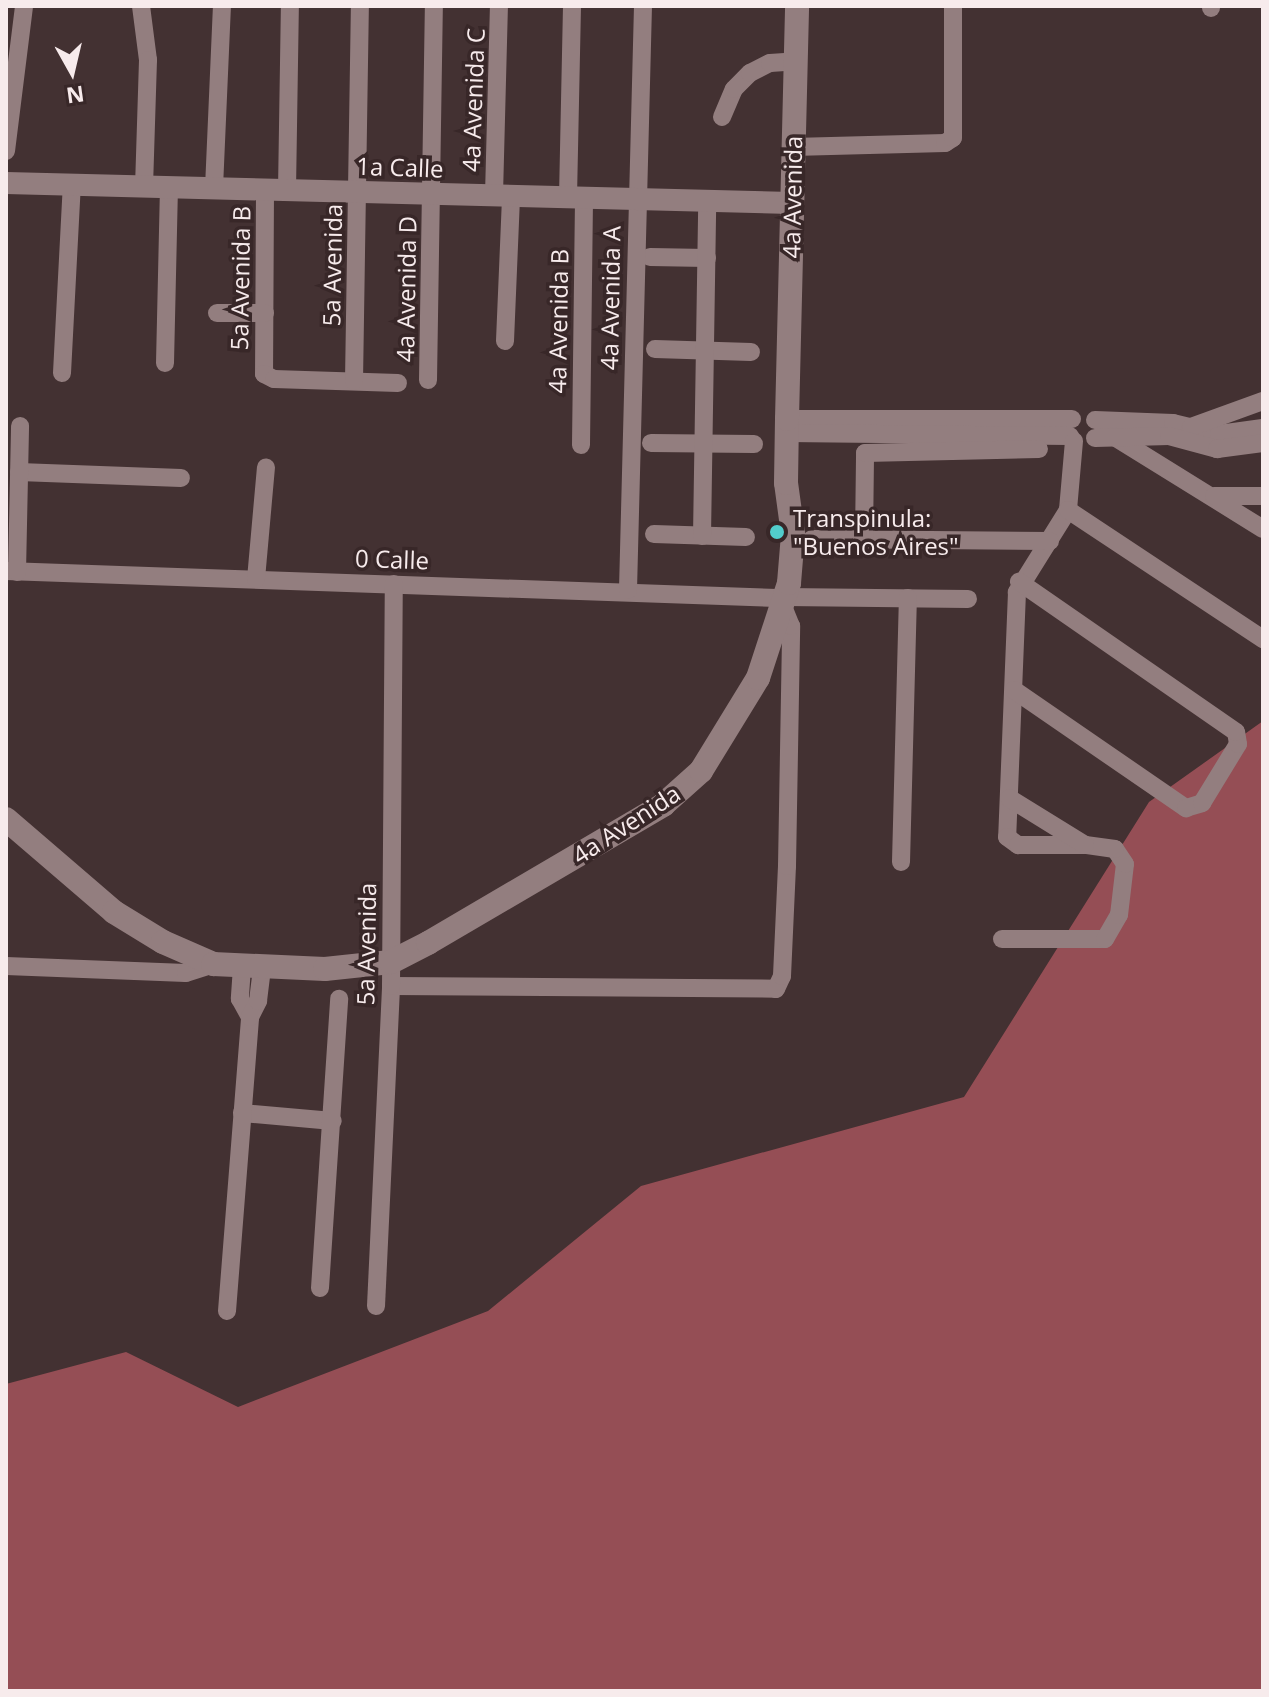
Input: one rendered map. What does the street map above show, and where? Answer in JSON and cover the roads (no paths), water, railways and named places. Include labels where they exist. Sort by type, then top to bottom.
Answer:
[{"type":"main road","name":"4a Avenida","points":[[391,962],[628,826],[684,788],[716,752],[745,704],[781,602],[793,534],[786,483],[797,6]]},
{"type":"main road","points":[[6,819],[114,912],[213,964],[252,967],[391,962]]},
{"type":"street","points":[[6,151],[12,78],[24,6]]},
{"type":"street","points":[[141,6],[148,60],[144,187]]},
{"type":"street","name":"5a Avenida B","points":[[214,188],[222,6]]},
{"type":"street","name":"5a Avenida B","points":[[290,6],[262,368],[267,378],[398,383]]},
{"type":"street","name":"5a Avenida","points":[[354,381],[360,6]]},
{"type":"street","name":"4a Avenida D","points":[[428,380],[434,6]]},
{"type":"street","name":"4a Avenida C","points":[[499,6],[505,341]]},
{"type":"street","name":"4a Avenida B","points":[[572,6],[581,445]]},
{"type":"street","name":"4a Avenida A","points":[[628,590],[643,6]]},
{"type":"street","points":[[793,147],[945,143],[953,138],[953,6]]},
{"type":"street","points":[[722,117],[734,89],[750,73],[770,63],[796,61]]},
{"type":"street","name":"1a Calle","points":[[6,183],[792,203]]},
{"type":"street","points":[[62,373],[72,185]]},
{"type":"street","points":[[165,363],[169,187]]},
{"type":"street","points":[[702,536],[707,203]]},
{"type":"street","points":[[650,257],[707,258]]},
{"type":"street","points":[[217,313],[265,313]]},
{"type":"street","points":[[655,349],[751,352]]},
{"type":"street","points":[[1191,427],[1263,401]]},
{"type":"street","points":[[11,572],[20,426]]},
{"type":"street","points":[[787,426],[1169,436],[1217,449],[1263,443]]},
{"type":"street","points":[[1086,433],[1191,427],[1231,435],[1263,428]]},
{"type":"street","points":[[1002,939],[1105,939],[1119,915],[1125,864],[1115,849],[1085,845],[1011,844],[1009,798],[1019,582],[1050,541],[1068,510],[1073,469],[1086,433]]},
{"type":"street","points":[[1086,433],[1214,496],[1263,529]]},
{"type":"street","points":[[651,443],[754,444]]},
{"type":"street","points":[[864,539],[865,453],[1039,449]]},
{"type":"street","points":[[256,579],[266,467]]},
{"type":"street","points":[[19,472],[181,478]]},
{"type":"street","points":[[1214,496],[1263,496]]},
{"type":"street","points":[[1068,510],[1263,639]]},
{"type":"street","points":[[654,534],[746,537]]},
{"type":"street","points":[[812,539],[1050,541]]},
{"type":"street","name":"0 Calle","points":[[11,572],[628,590],[781,602],[968,599]]},
{"type":"street","points":[[1014,690],[1186,808],[1202,803],[1239,738],[1019,582]]},
{"type":"street","name":"5a Avenida","points":[[376,1306],[391,986],[394,584]]},
{"type":"street","points":[[901,862],[908,598]]},
{"type":"street","name":"4a Avenida","points":[[391,986],[767,992],[776,989],[782,976],[787,866],[791,626],[781,602]]},
{"type":"street","points":[[1009,798],[1085,845]]},
{"type":"street","points":[[6,966],[186,973],[213,964]]},
{"type":"street","points":[[227,1311],[250,1017],[258,1001],[252,967]]},
{"type":"street","points":[[320,1288],[339,999]]},
{"type":"street","points":[[242,1113],[333,1121]]},
{"type":"place","name":"Transpinula: \"Buenos Aires\"","points":[[777,532]]}]
